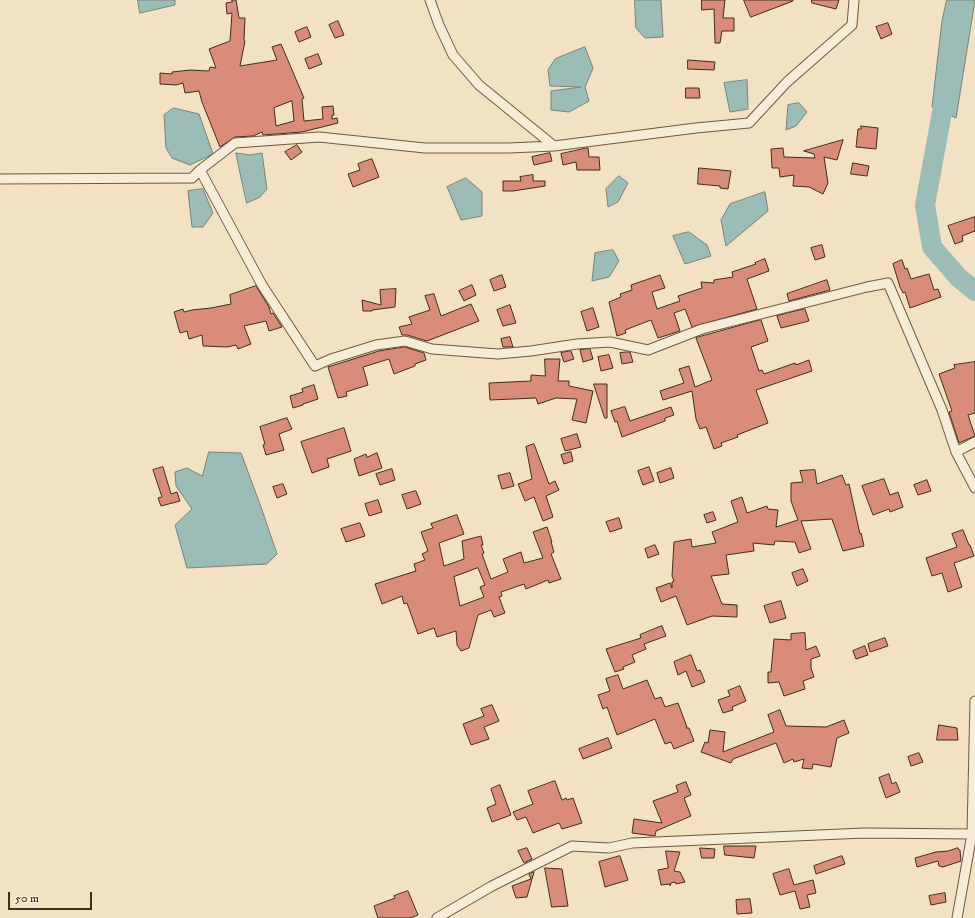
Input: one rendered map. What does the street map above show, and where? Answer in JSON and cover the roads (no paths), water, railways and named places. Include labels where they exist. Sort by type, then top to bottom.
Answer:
[{"type":"street","points":[[430,0],[438,25],[453,55],[479,85],[554,146]]},
{"type":"street","points":[[0,179],[192,178],[235,143],[319,137],[424,148],[509,148],[554,146],[696,128],[749,123],[786,82],[852,25],[854,0]]},
{"type":"street","points":[[200,170],[262,285],[315,366],[330,359],[376,345],[405,341],[432,349],[498,354],[531,351],[576,344],[610,342],[648,350],[702,329],[888,283],[942,410],[956,452],[975,488]]},
{"type":"street","points":[[956,452],[975,442]]},
{"type":"street","points":[[958,918],[974,835],[975,701]]},
{"type":"street","points":[[437,918],[492,886],[572,846],[609,848],[632,843],[865,833],[974,835]]},
{"type":"water","points":[[138,0],[175,0],[175,5],[140,13]]},
{"type":"water","points":[[635,0],[661,0],[663,37],[645,38],[636,28]]},
{"type":"water","points":[[947,0],[975,0],[956,118],[932,107],[942,21]]},
{"type":"water","points":[[585,47],[593,68],[585,87],[589,101],[569,112],[551,110],[551,91],[581,87],[550,86],[548,70],[555,59]]},
{"type":"water","points":[[747,80],[748,109],[730,112],[724,83]]},
{"type":"water","points":[[799,103],[807,112],[796,126],[786,130],[788,105]]},
{"type":"water","points":[[174,108],[199,114],[213,154],[190,165],[172,158],[166,148],[164,115]]},
{"type":"water","points":[[236,153],[250,155],[262,153],[267,189],[260,197],[247,203]]},
{"type":"water","points":[[619,176],[628,183],[618,202],[608,207],[606,189]]},
{"type":"water","points":[[466,178],[482,192],[482,216],[461,220],[447,187]]},
{"type":"water","points":[[203,189],[213,213],[203,227],[192,227],[188,191]]},
{"type":"water","points":[[765,192],[768,211],[726,246],[721,220],[730,204]]},
{"type":"water","points":[[689,232],[707,245],[711,256],[685,264],[673,236]]},
{"type":"water","points":[[613,250],[619,261],[609,277],[592,281],[595,253]]},
{"type":"water","points":[[209,452],[241,453],[277,554],[267,564],[187,568],[175,525],[192,509],[176,486],[175,472],[187,468],[202,476]]},
{"type":"waterway","points":[[947,85],[925,205],[932,247],[959,278],[975,291]]}]
